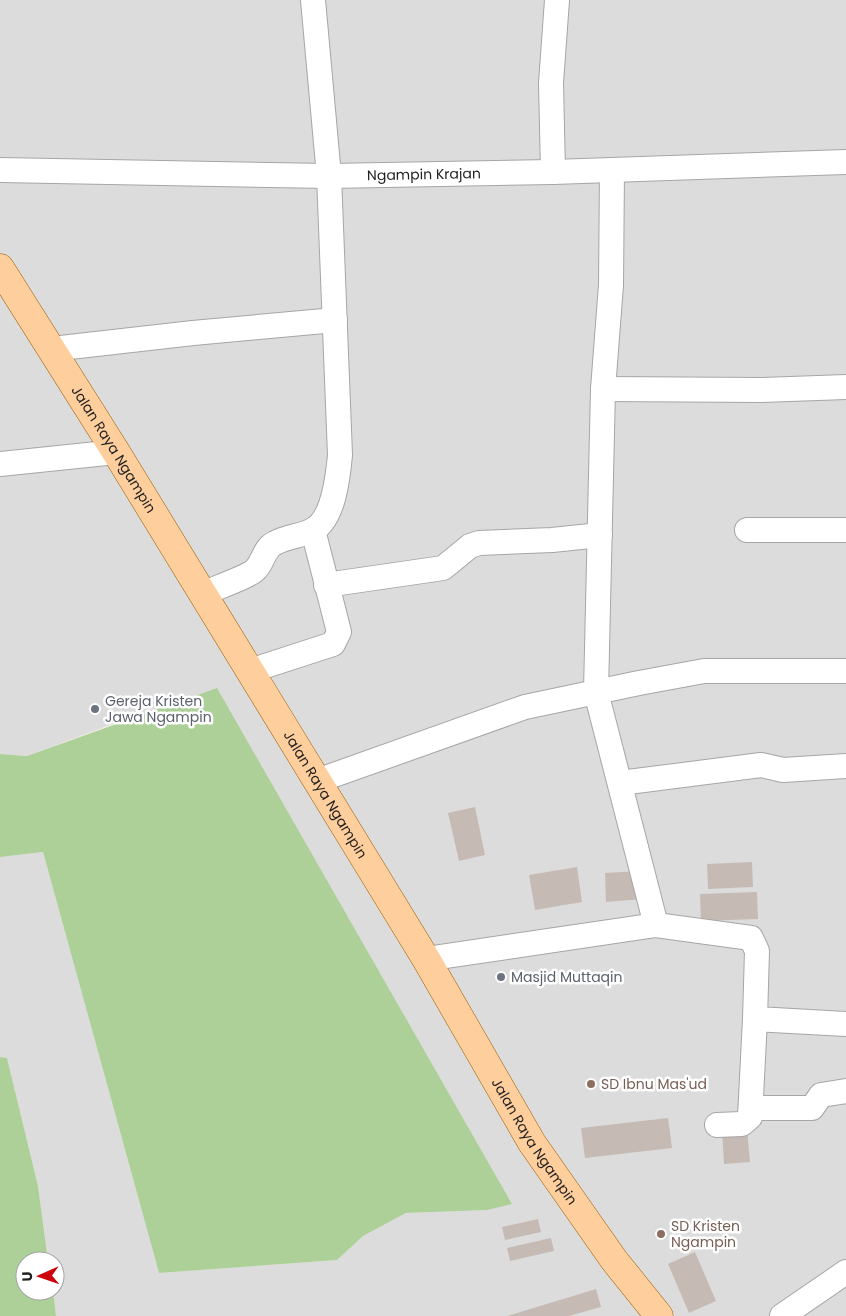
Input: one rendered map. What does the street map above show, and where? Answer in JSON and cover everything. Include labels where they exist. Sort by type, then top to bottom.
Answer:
[{"type":"main road","name":"Jalan Raya Ngampin","points":[[0,268],[116,452],[426,959],[532,1143],[614,1260],[659,1316]]},
{"type":"street","points":[[202,594],[255,570],[262,556],[273,543],[313,530],[323,522],[333,500],[338,479],[340,455],[329,176],[312,0]]},
{"type":"street","points":[[553,172],[551,83],[557,0]]},
{"type":"street","name":"Ngampin Krajan","points":[[0,170],[329,176],[553,172],[846,162]]},
{"type":"street","points":[[612,170],[611,285],[603,389],[596,692],[656,926]]},
{"type":"street","points":[[52,349],[193,333],[335,320]]},
{"type":"street","points":[[603,389],[751,390],[846,386]]},
{"type":"street","points":[[0,464],[116,452]]},
{"type":"street","points":[[250,671],[333,644],[339,632],[313,530]]},
{"type":"street","points":[[747,530],[846,530]]},
{"type":"street","points":[[326,585],[443,568],[470,546],[479,543],[552,540],[600,535]]},
{"type":"street","points":[[317,781],[525,707],[596,692],[704,671],[846,671]]},
{"type":"street","points":[[620,783],[761,765],[783,770],[846,766]]},
{"type":"street","points":[[426,959],[656,926],[751,938],[757,951],[750,1117],[742,1124],[717,1125]]},
{"type":"street","points":[[755,1018],[846,1024]]},
{"type":"street","points":[[751,1108],[812,1108],[821,1094],[846,1090]]},
{"type":"street","points":[[782,1316],[846,1272]]},
{"type":"shaded area","points":[[0,0],[846,0],[846,1316],[56,1316],[54,1301],[65,1301],[65,1251],[47,1251],[38,1186],[7,1058],[0,1057],[0,857],[43,852],[159,1273],[337,1260],[363,1236],[406,1213],[487,1210],[128,718],[27,756],[0,754]]},
{"type":"green space","points":[[217,688],[512,1204],[487,1210],[406,1213],[363,1236],[337,1260],[159,1273],[43,852],[0,857],[0,754],[27,756]]},
{"type":"green space","points":[[0,1057],[7,1058],[38,1186],[47,1251],[15,1251],[15,1301],[54,1301],[56,1316],[0,1316]]},
{"type":"building","points":[[475,807],[485,855],[459,861],[448,813]]},
{"type":"building","points":[[752,862],[753,887],[708,889],[707,864]]},
{"type":"building","points":[[577,867],[582,902],[535,910],[529,875]]},
{"type":"building","points":[[642,871],[643,899],[606,902],[605,873]]},
{"type":"building","points":[[757,892],[758,919],[701,921],[700,894]]},
{"type":"building","points":[[668,1118],[672,1148],[585,1158],[581,1128]]},
{"type":"building","points":[[747,1128],[750,1162],[724,1164],[722,1130]]},
{"type":"building","points":[[538,1219],[541,1232],[505,1240],[502,1227]]},
{"type":"building","points":[[551,1238],[554,1251],[510,1261],[507,1248]]},
{"type":"building","points":[[695,1252],[716,1301],[689,1313],[668,1264]]},
{"type":"building","points":[[596,1289],[601,1307],[569,1316],[507,1316]]},
{"type":"place","name":"Gereja Kristen Jawa Ngampin","points":[[95,709]]},
{"type":"place","name":"Masjid Muttaqin","points":[[501,977]]},
{"type":"place","name":"SD Ibnu Mas'ud","points":[[591,1084]]},
{"type":"place","name":"SD Kristen Ngampin","points":[[661,1234]]}]
